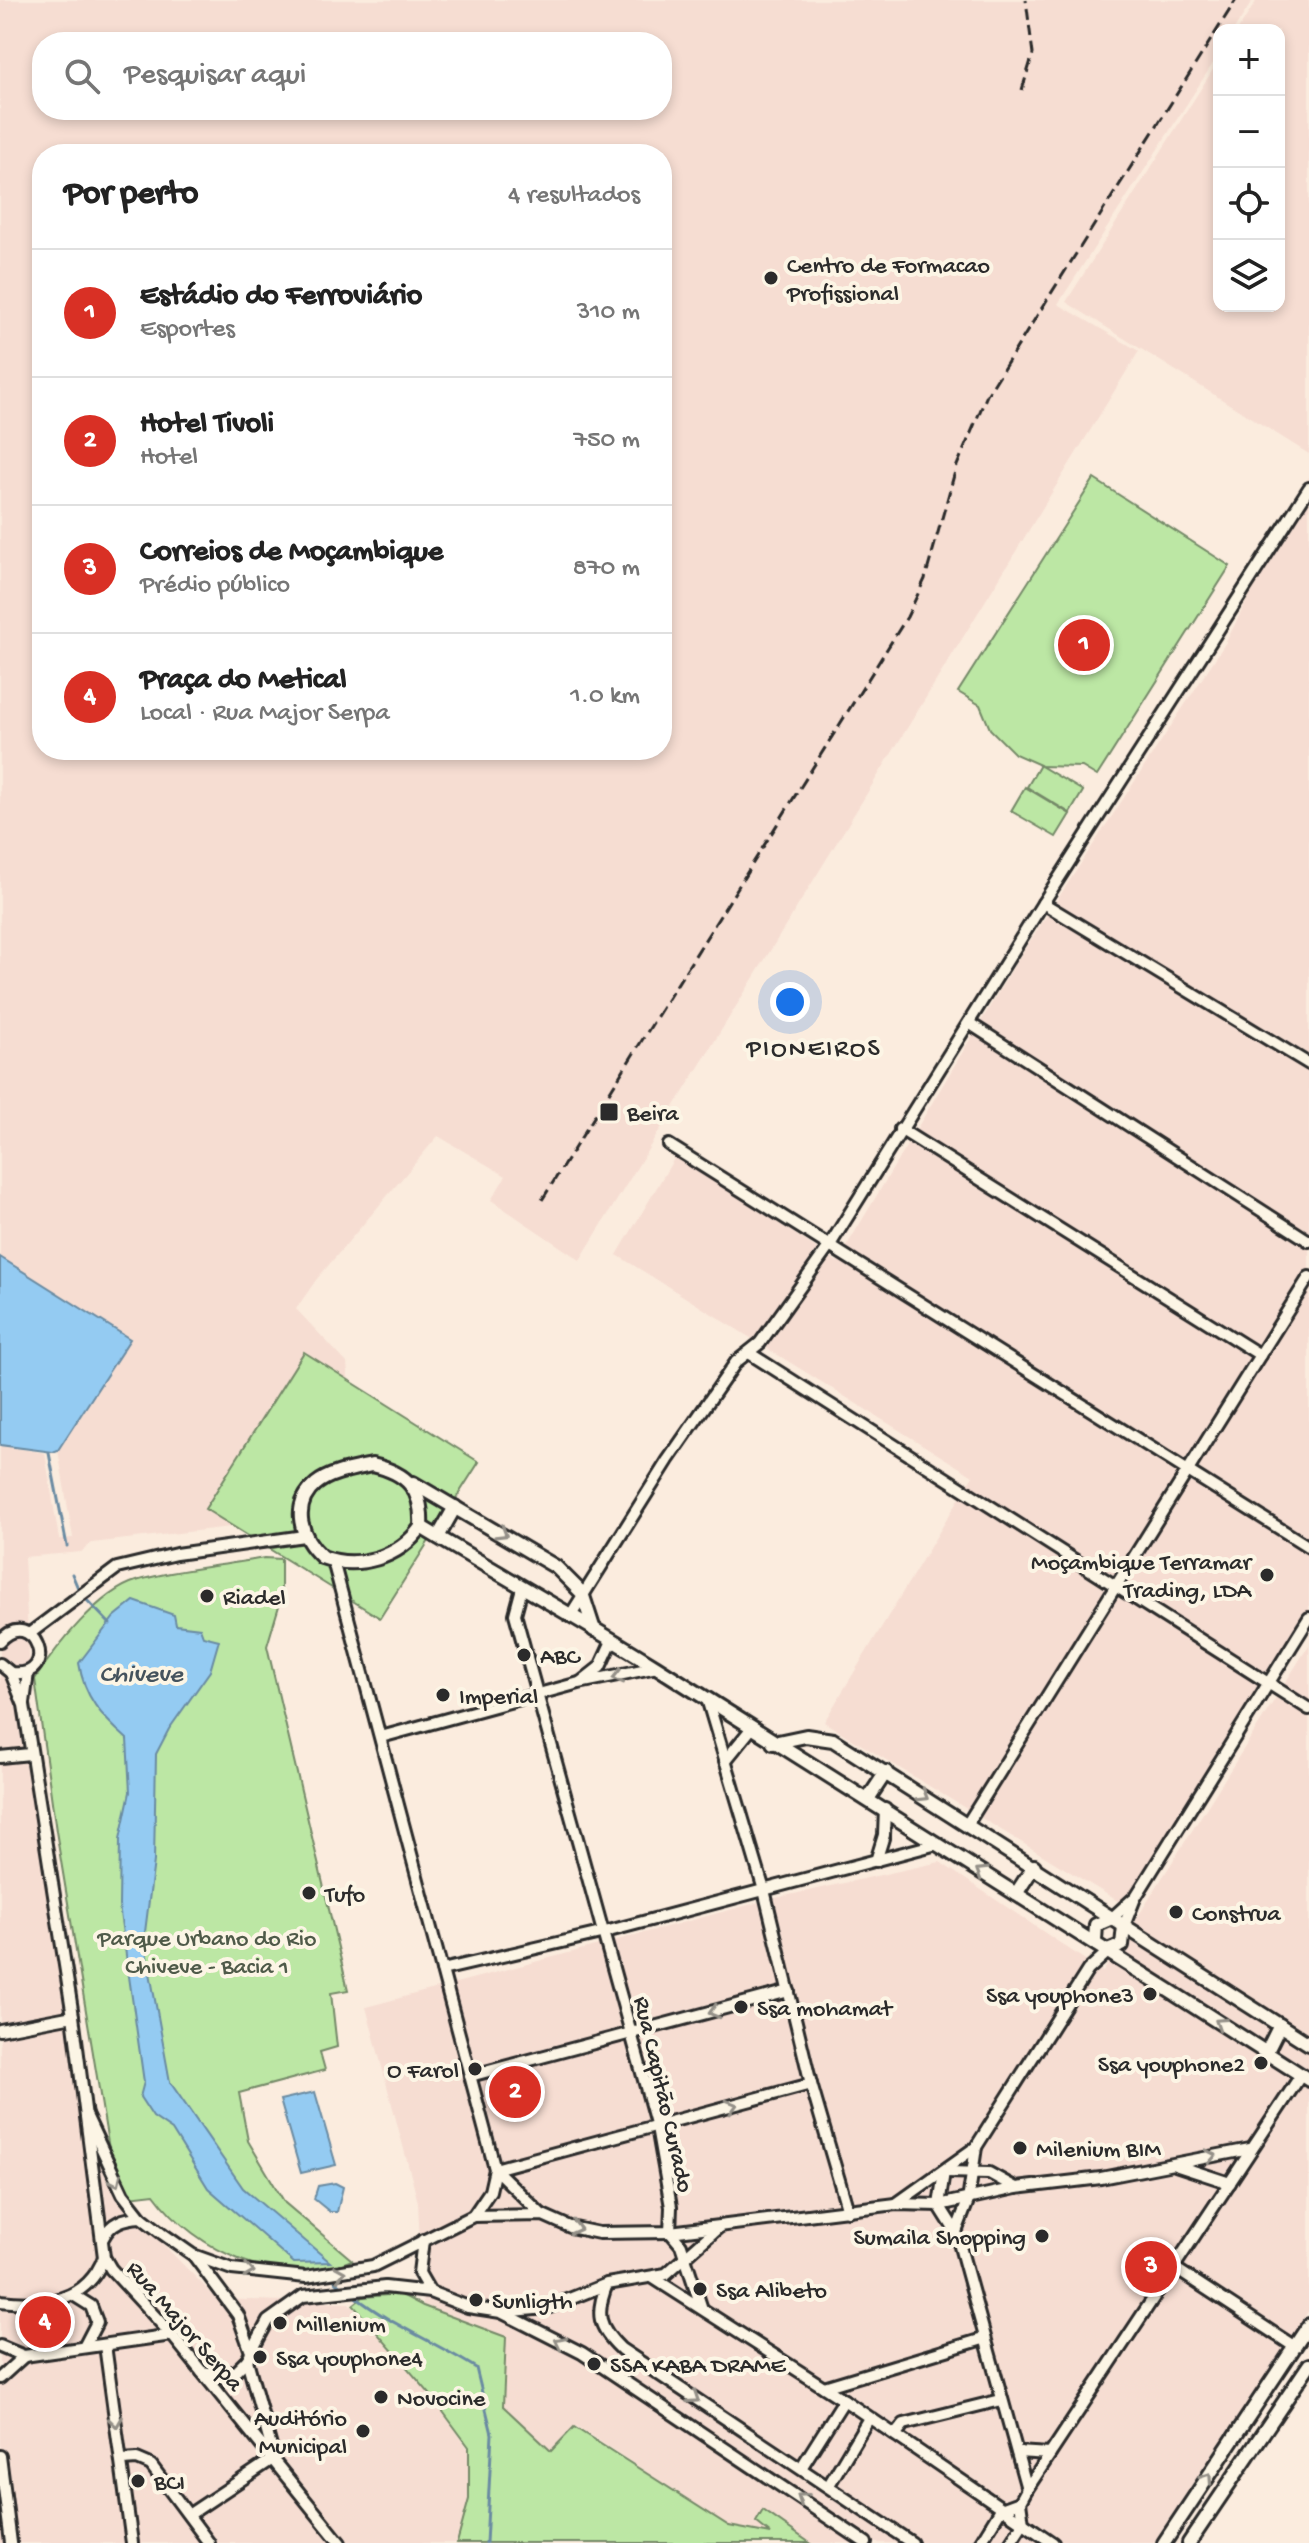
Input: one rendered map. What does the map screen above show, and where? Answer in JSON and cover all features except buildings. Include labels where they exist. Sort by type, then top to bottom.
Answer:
[{"type":"street","points":[[570,1616],[668,1460],[736,1362],[749,1353],[828,1248],[1043,903],[1309,488]]},
{"type":"street","points":[[1043,903],[1309,1064]]},
{"type":"street","points":[[969,1023],[1309,1241]]},
{"type":"street","points":[[900,1129],[1260,1355]]},
{"type":"street","points":[[669,1145],[828,1248],[1309,1547]]},
{"type":"street","points":[[968,1823],[1309,1277]]},
{"type":"street","points":[[749,1353],[1309,1709]]},
{"type":"street","points":[[410,1481],[419,1494],[421,1527],[408,1544],[388,1555],[364,1561],[333,1561],[322,1557],[304,1536],[301,1510],[316,1484],[342,1472],[372,1465],[394,1470],[556,1567],[582,1593],[594,1630]]},
{"type":"street","points":[[438,1537],[455,1507]]},
{"type":"street","points":[[421,1527],[657,1667],[773,1743],[885,1809],[1016,1894],[1110,1950],[1305,2078],[1250,2149],[1176,2269],[1027,2489],[1020,2502],[1023,2523],[1010,2543]]},
{"type":"street","points":[[29,1634],[117,1568],[176,1554],[304,1536]]},
{"type":"street","points":[[333,1561],[495,2169],[490,2191],[473,2216]]},
{"type":"street","name":"Rua Capitão Curado","points":[[522,1588],[515,1614],[657,2127],[671,2207],[670,2232]]},
{"type":"street","points":[[24,1705],[28,1672],[38,1660],[38,1645],[54,1618]]},
{"type":"street","points":[[896,2204],[976,2147],[1088,1970],[1125,1939],[1124,1926],[1135,1898],[1309,1618]]},
{"type":"street","points":[[0,1641],[15,1631],[29,1634],[38,1645]]},
{"type":"street","points":[[579,1683],[600,1667],[612,1641]]},
{"type":"street","points":[[0,1664],[11,1673],[24,1705]]},
{"type":"street","points":[[381,1737],[579,1683],[657,1667]]},
{"type":"street","points":[[11,1673],[28,1672]]},
{"type":"street","points":[[708,1702],[764,1890],[811,2084],[848,2211]]},
{"type":"street","name":"Rua Major Serpa","points":[[24,1705],[73,2016],[104,2257],[126,2287],[172,2335],[274,2458],[340,2543]]},
{"type":"street","points":[[725,1761],[751,1729]]},
{"type":"street","points":[[773,1743],[806,1736],[825,1738],[886,1772],[1309,2044]]},
{"type":"street","points":[[0,1757],[30,1754]]},
{"type":"street","points":[[868,1799],[886,1772]]},
{"type":"street","points":[[876,1861],[884,1835],[885,1809]]},
{"type":"street","points":[[442,1970],[605,1932],[937,1844]]},
{"type":"street","points":[[1016,1894],[1034,1866]]},
{"type":"street","points":[[1088,1970],[1096,1925],[1112,1918],[1135,1898]]},
{"type":"street","points":[[470,2076],[789,1991]]},
{"type":"street","points":[[0,2030],[73,2016]]},
{"type":"street","points":[[1266,2053],[1280,2025]]},
{"type":"street","points":[[495,2169],[811,2084]]},
{"type":"street","points":[[86,2115],[123,2194],[141,2217],[193,2255],[232,2269],[306,2277],[373,2266],[473,2216],[543,2215]]},
{"type":"street","points":[[956,2232],[968,2201],[976,2147]]},
{"type":"street","points":[[495,2169],[543,2215],[570,2227],[599,2233],[670,2232],[896,2204],[939,2205],[968,2201],[1016,2188],[1101,2178],[1250,2149]]},
{"type":"street","points":[[1171,2164],[1230,2183]]},
{"type":"street","points":[[944,2172],[972,2170],[989,2173],[1016,2188]]},
{"type":"street","points":[[944,2172],[939,2205],[956,2232],[983,2339],[1027,2489]]},
{"type":"street","points":[[102,2240],[108,2228],[125,2218],[141,2217]]},
{"type":"street","points":[[202,2372],[223,2375],[236,2371],[268,2321],[303,2296],[385,2287],[430,2292],[468,2307],[501,2312],[547,2308],[607,2284],[666,2274],[721,2226]]},
{"type":"street","points":[[670,2232],[681,2245],[683,2259],[702,2307]]},
{"type":"street","points":[[423,2240],[419,2273],[430,2292]]},
{"type":"street","points":[[190,2514],[274,2458],[238,2315],[193,2255]]},
{"type":"street","points":[[0,2301],[75,2296],[85,2289],[104,2257]]},
{"type":"street","points":[[1176,2269],[1295,2347]]},
{"type":"street","points":[[652,2277],[844,2400],[1053,2543]]},
{"type":"street","points":[[607,2284],[598,2309],[605,2333],[621,2349],[912,2543]]},
{"type":"street","points":[[75,2296],[91,2306],[97,2322],[83,2348]]},
{"type":"street","points":[[0,2311],[14,2302]]},
{"type":"street","points":[[501,2312],[582,2353],[755,2465],[866,2543]]},
{"type":"street","points":[[1164,2543],[1309,2325]]},
{"type":"street","points":[[0,2346],[24,2356],[172,2335]]},
{"type":"street","points":[[824,2387],[983,2339]]},
{"type":"street","points":[[105,2345],[132,2543]]},
{"type":"street","points":[[0,2378],[24,2356]]},
{"type":"street","points":[[1189,2543],[1309,2365]]},
{"type":"street","points":[[801,2468],[844,2400]]},
{"type":"street","points":[[895,2435],[904,2424],[1001,2400]]},
{"type":"street","points":[[829,2485],[869,2418]]},
{"type":"street","points":[[755,2465],[767,2448]]},
{"type":"street","points":[[1017,2452],[1050,2454]]},
{"type":"street","points":[[0,2456],[11,2543]]},
{"type":"street","points":[[122,2460],[137,2459],[151,2465],[209,2543]]},
{"type":"street","points":[[980,2543],[1001,2509],[1020,2502]]},
{"type":"shaded area","points":[[0,0],[1253,0],[1238,24],[1213,24],[1213,63],[1058,304],[1139,351],[580,1260],[491,1200],[506,1176],[438,1136],[316,1280],[296,1309],[347,1363],[349,1386],[283,1521],[92,1543],[81,1552],[24,1557],[30,1673],[24,1689],[98,2150],[143,2224],[217,2299],[349,2303],[430,2394],[469,2450],[469,2499],[462,2543],[0,2543],[0,1445],[45,1453],[59,1539],[73,1538],[58,1450],[130,1339],[0,1257]]},
{"type":"shaded area","points":[[1257,0],[1309,0],[1309,454],[1066,302],[1213,69],[1213,312],[1285,312],[1285,24],[1242,24]]},
{"type":"shaded area","points":[[1309,477],[1309,1615],[1126,1906],[824,1722],[973,1476],[617,1255],[676,1155],[837,1262],[1017,961],[1226,642]]},
{"type":"shaded area","points":[[1309,1645],[1309,2310],[1153,2543],[810,2543],[763,2513],[773,2534],[729,2526],[576,2426],[551,2451],[503,2406],[506,2337],[423,2306],[418,2202],[366,2007],[771,1899],[940,1862],[1103,1972]]},
{"type":"green space","points":[[1094,479],[1230,566],[1097,776],[1082,767],[1041,766],[1083,791],[1070,813],[1027,787],[1040,765],[1015,754],[990,729],[980,705],[958,692]]},
{"type":"green space","points":[[1025,787],[1070,814],[1056,837],[1011,811]]},
{"type":"green space","points":[[304,1352],[479,1462],[380,1618],[205,1509]]},
{"type":"green space","name":"Parque Urbano do Rio Chiveve - Bacia 1","points":[[264,1558],[281,1559],[281,1599],[267,1646],[348,1990],[331,1993],[337,2047],[320,2052],[325,2070],[239,2093],[248,2141],[285,2203],[352,2260],[325,2269],[298,2271],[243,2261],[193,2233],[154,2194],[129,2197],[109,2149],[56,1831],[35,1679],[93,1608],[122,1587],[168,1573]]},
{"type":"green space","points":[[400,2294],[423,2306],[506,2337],[503,2406],[551,2451],[574,2427],[729,2526],[771,2534],[756,2522],[763,2510],[810,2543],[457,2543],[469,2499],[469,2447],[430,2394],[353,2305],[363,2297]]},
{"type":"water","points":[[0,1257],[130,1339],[58,1450],[53,1452],[0,1445]]},
{"type":"water","name":"Chiveve","points":[[134,1601],[174,1615],[176,1625],[200,1628],[203,1636],[219,1640],[210,1671],[169,1729],[156,1754],[154,1861],[144,1940],[170,2082],[243,2188],[330,2262],[294,2263],[208,2188],[172,2130],[153,2117],[140,2097],[144,2082],[119,1906],[120,1839],[130,1792],[127,1739],[95,1705],[85,1686],[79,1663],[114,1617]]},
{"type":"water","points":[[315,2092],[336,2165],[301,2173],[280,2100]]},
{"type":"water","points":[[335,2183],[343,2187],[337,2212],[330,2212],[314,2199],[318,2186]]},
{"type":"waterway","points":[[49,1453],[67,1546]]},
{"type":"waterway","points":[[72,1574],[80,1593],[110,1624]]},
{"type":"waterway","points":[[331,2277],[344,2288]]},
{"type":"waterway","points":[[353,2295],[476,2368],[492,2434],[486,2543]]},
{"type":"railway","points":[[1022,90],[1033,54],[1026,0]]},
{"type":"railway","points":[[542,1200],[907,617],[925,579],[956,468],[987,395],[1236,0]]},
{"type":"place","name":"Centro de Formacao Profissional","points":[[771,278]]},
{"type":"place","name":"Estádio do Ferroviário","points":[[1084,645]]},
{"type":"place","name":"Beira","points":[[609,1112]]},
{"type":"place","name":"Moçambique Terramar Trading, LDA","points":[[1267,1575]]},
{"type":"place","name":"Riadel","points":[[207,1596]]},
{"type":"place","name":"ABC","points":[[524,1655]]},
{"type":"place","name":"Imperial","points":[[443,1695]]},
{"type":"place","name":"Tufo","points":[[309,1893]]},
{"type":"place","name":"Construa","points":[[1176,1912]]},
{"type":"place","name":"Ssa youphone3","points":[[1150,1994]]},
{"type":"place","name":"Ssa mohamat","points":[[741,2007]]},
{"type":"place","name":"Ssa youphone2","points":[[1261,2063]]},
{"type":"place","name":"O Farol","points":[[475,2069]]},
{"type":"place","name":"Hotel Tivoli","points":[[515,2092]]},
{"type":"place","name":"Milenium BIM","points":[[1020,2148]]},
{"type":"place","name":"Sumaila Shopping","points":[[1042,2236]]},
{"type":"place","name":"Correios de Moçambique","points":[[1151,2267]]},
{"type":"place","name":"Ssa Alibeto","points":[[700,2289]]},
{"type":"place","name":"Sunligth","points":[[476,2300]]},
{"type":"place","name":"Praça do Metical","points":[[45,2322]]},
{"type":"place","name":"Millenium","points":[[280,2323]]},
{"type":"place","name":"Ssa youphone4","points":[[260,2357]]},
{"type":"place","name":"SSA KABA DRAME","points":[[594,2364]]},
{"type":"place","name":"Novocine","points":[[381,2397]]},
{"type":"place","name":"Auditório Municipal","points":[[363,2431]]},
{"type":"place","name":"BCI","points":[[138,2481]]},
{"type":"district","name":"PIONEIROS","points":[[814,1046]]}]
